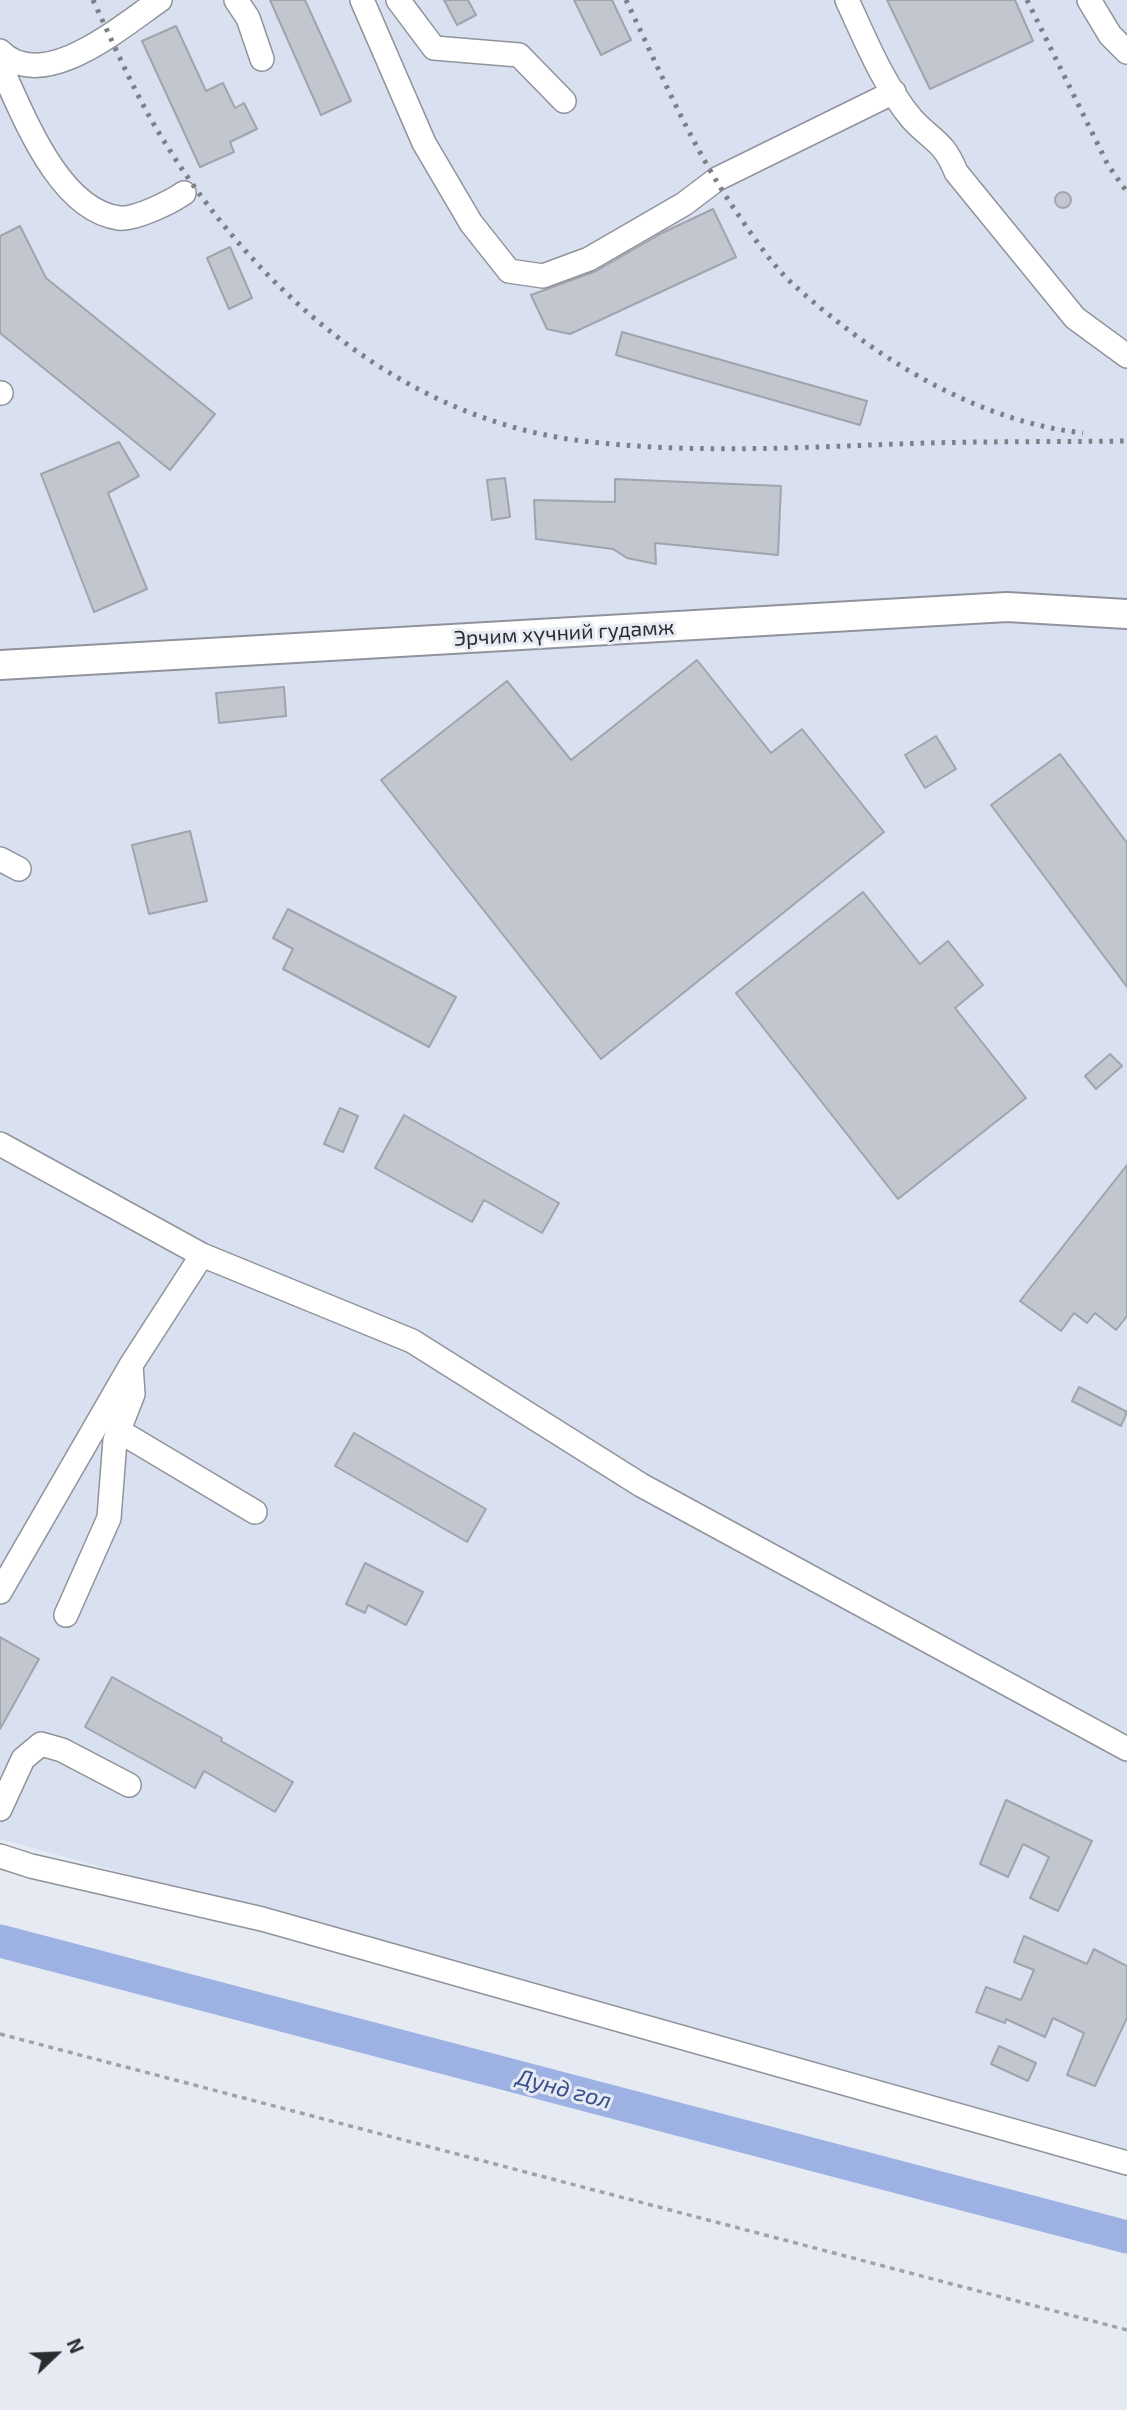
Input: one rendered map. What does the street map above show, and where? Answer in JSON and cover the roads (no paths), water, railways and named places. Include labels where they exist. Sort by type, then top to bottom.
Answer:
[{"type":"main road","name":"Эрчим хүчний гудамж","points":[[0,665],[1007,607],[1127,614]]},
{"type":"street","points":[[0,51],[11,62],[48,66],[99,43],[160,0]]},
{"type":"street","points":[[236,0],[248,18],[262,59]]},
{"type":"street","points":[[362,0],[424,143],[471,223],[509,271],[543,276],[589,259],[684,204],[718,179],[894,92]]},
{"type":"street","points":[[398,0],[434,48],[519,55],[564,101]]},
{"type":"street","points":[[847,0],[894,92],[913,119],[948,150],[957,172],[1074,318],[1127,356]]},
{"type":"street","points":[[1089,0],[1110,35],[1127,52]]},
{"type":"street","points":[[0,65],[5,88],[57,175],[86,206],[121,218],[167,204],[184,193]]},
{"type":"street","points":[[0,1144],[202,1255],[412,1341],[641,1485],[1127,1749]]},
{"type":"street","points":[[0,1592],[131,1365],[202,1255]]},
{"type":"street","points":[[66,1615],[108,1518],[115,1440],[133,1394],[131,1365]]},
{"type":"street","points":[[119,1431],[256,1512]]},
{"type":"street","points":[[0,1809],[23,1759],[41,1744],[62,1750],[129,1785]]},
{"type":"street","points":[[0,1856],[262,1919],[1127,2164]]},
{"type":"waterway","name":"Дунд гол","points":[[0,1941],[1127,2237]]},
{"type":"railway","points":[[93,0],[156,128],[193,184],[234,238],[280,287],[331,332],[386,371],[445,402],[508,426],[575,440],[655,447],[736,449],[955,442],[1127,441]]},
{"type":"railway","points":[[626,0],[717,183],[762,248],[795,286],[858,337],[928,382],[1004,415],[1083,433]]},
{"type":"railway","points":[[1027,0],[1108,165],[1127,192]]}]
